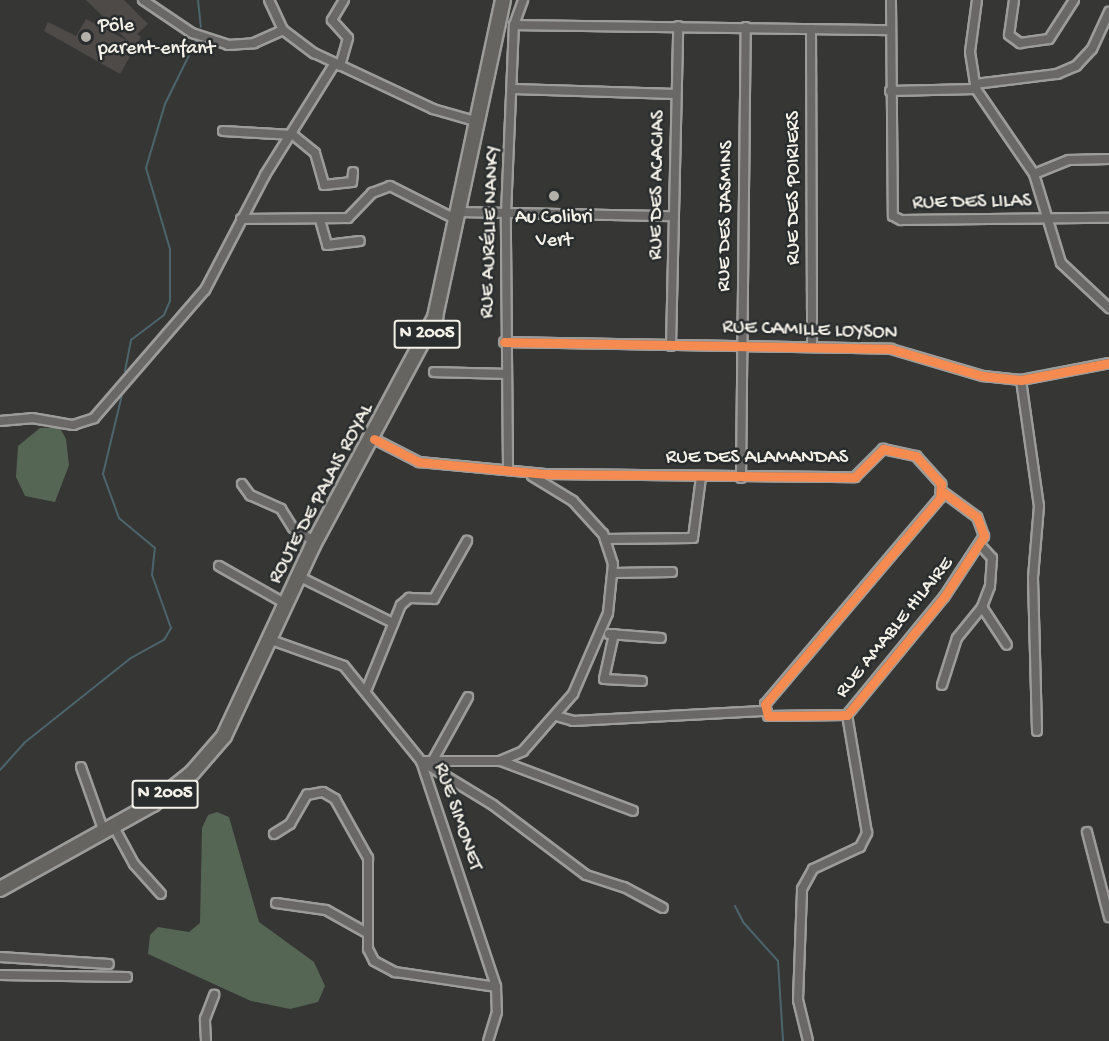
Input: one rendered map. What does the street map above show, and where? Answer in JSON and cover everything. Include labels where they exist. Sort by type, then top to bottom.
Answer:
[{"type":"main road","name":"ROUTE DE PALAIS ROYAL","points":[[0,889],[109,830],[192,773],[224,736],[315,542],[374,439],[435,318],[458,216],[475,121],[503,0]]},
{"type":"street","points":[[143,0],[192,33],[228,45],[254,43],[283,30]]},
{"type":"street","points":[[269,0],[283,30],[337,64],[433,109],[475,121]]},
{"type":"street","points":[[0,421],[47,419],[73,425],[94,418],[205,290],[242,219],[337,64],[348,38],[332,21],[344,0]]},
{"type":"street","name":"RUE AURÉLIE NANKY","points":[[506,467],[504,342],[506,214],[514,25],[523,0]]},
{"type":"street","points":[[891,0],[890,91],[975,87],[1058,74],[1076,66],[1092,49],[1109,12]]},
{"type":"street","points":[[977,0],[970,52],[975,87],[1034,174],[1043,219],[1061,263],[1109,308]]},
{"type":"street","points":[[1014,0],[1009,35],[1020,43],[1049,39],[1074,0]]},
{"type":"street","points":[[514,25],[890,30]]},
{"type":"street","name":"RUE DES ACACIAS","points":[[671,346],[678,26]]},
{"type":"street","name":"RUE DES JASMINS","points":[[741,478],[740,347],[746,27]]},
{"type":"street","name":"RUE DES POIRIERS","points":[[811,29],[812,347]]},
{"type":"street","points":[[513,89],[676,94]]},
{"type":"street","name":"RUE DES LILAS","points":[[890,91],[889,205],[901,220],[1109,218]]},
{"type":"street","points":[[223,131],[294,135],[315,153],[321,184],[352,182],[353,172]]},
{"type":"street","points":[[1034,174],[1069,160],[1109,159]]},
{"type":"street","points":[[242,219],[320,220],[353,216],[372,193],[390,186],[458,216],[506,214],[674,216]]},
{"type":"street","points":[[320,220],[327,245],[360,242]]},
{"type":"street","name":"RUE CAMILLE LOYSON","points":[[504,342],[891,349],[983,376],[1022,380],[1109,363]]},
{"type":"street","points":[[434,372],[506,374]]},
{"type":"street","points":[[1022,380],[1038,507],[1034,578],[1037,731]]},
{"type":"street","name":"RUE DES ALAMANDAS","points":[[374,439],[420,462],[506,467],[547,474],[741,478],[855,477],[876,452],[893,448],[928,465],[943,492]]},
{"type":"street","points":[[500,760],[523,751],[573,694],[600,633],[613,573],[605,539],[583,509],[556,488],[506,467]]},
{"type":"street","points":[[605,539],[693,537],[701,477]]},
{"type":"street","points":[[242,484],[247,493],[281,509],[297,531],[315,542]]},
{"type":"street","points":[[764,708],[943,492],[977,517],[982,547],[993,564],[982,607],[957,638],[942,685]]},
{"type":"street","points":[[366,691],[393,623],[405,600],[434,599],[467,541]]},
{"type":"street","name":"RUE AMABLE HILAIRE","points":[[556,716],[573,722],[764,708],[768,716],[847,715],[982,547]]},
{"type":"street","points":[[219,566],[286,604]]},
{"type":"street","points":[[613,573],[672,572]]},
{"type":"street","points":[[298,576],[393,623]]},
{"type":"street","points":[[982,607],[1007,645]]},
{"type":"street","points":[[600,633],[661,638]]},
{"type":"street","points":[[614,634],[604,679],[642,681]]},
{"type":"street","name":"RUE SIMONET","points":[[271,640],[326,656],[366,691],[421,761],[496,987],[497,1012],[488,1041]]},
{"type":"street","points":[[433,760],[468,698]]},
{"type":"street","points":[[808,1041],[798,1000],[802,889],[813,869],[860,847],[867,833],[847,715]]},
{"type":"street","points":[[421,761],[500,760],[633,811]]},
{"type":"street","points":[[421,761],[493,805],[586,875],[624,887],[663,908]]},
{"type":"street","points":[[81,767],[109,830],[134,864],[161,894]]},
{"type":"street","points":[[274,834],[290,824],[307,795],[315,792],[335,799],[347,813],[369,867],[368,949],[382,967],[496,987]]},
{"type":"street","points":[[1087,832],[1109,917]]},
{"type":"street","points":[[276,903],[326,910],[367,933]]},
{"type":"street","points":[[0,957],[109,964]]},
{"type":"street","points":[[0,975],[127,977]]},
{"type":"street","points":[[206,1041],[205,1019],[214,995]]},
{"type":"green space","points":[[40,428],[60,428],[66,439],[69,465],[55,502],[25,496],[16,477],[18,446]]},
{"type":"green space","points":[[217,812],[229,817],[259,922],[314,962],[325,986],[318,1002],[290,1009],[251,1001],[148,954],[150,935],[158,927],[189,932],[200,923],[202,828],[208,815]]},
{"type":"building","name":"Pôle parent-enfant","points":[[86,0],[124,0],[148,24],[137,34],[141,37],[120,74],[44,31],[48,22],[76,36],[86,19],[128,41]]},
{"type":"waterway","points":[[198,0],[201,27]]},
{"type":"waterway","points":[[125,371],[131,340],[164,315],[170,301],[170,249],[146,168],[165,104],[196,41]]},
{"type":"waterway","points":[[0,770],[24,743],[131,658],[164,640],[171,628],[152,575],[155,548],[119,518],[103,474],[123,391]]},
{"type":"waterway","points":[[735,906],[743,922],[778,961],[783,1041]]},
{"type":"cycle path","points":[[504,342],[891,349],[983,376],[1021,380],[1109,363]]},
{"type":"cycle path","points":[[374,439],[419,462],[547,474],[855,477],[883,449],[916,456],[941,484],[940,498],[765,704],[768,716],[847,715],[944,597],[984,536],[977,517],[943,492]]},
{"type":"place","name":"Pôle parent-enfant","points":[[86,37]]},
{"type":"place","name":"Au Colibri Vert","points":[[554,196]]}]
